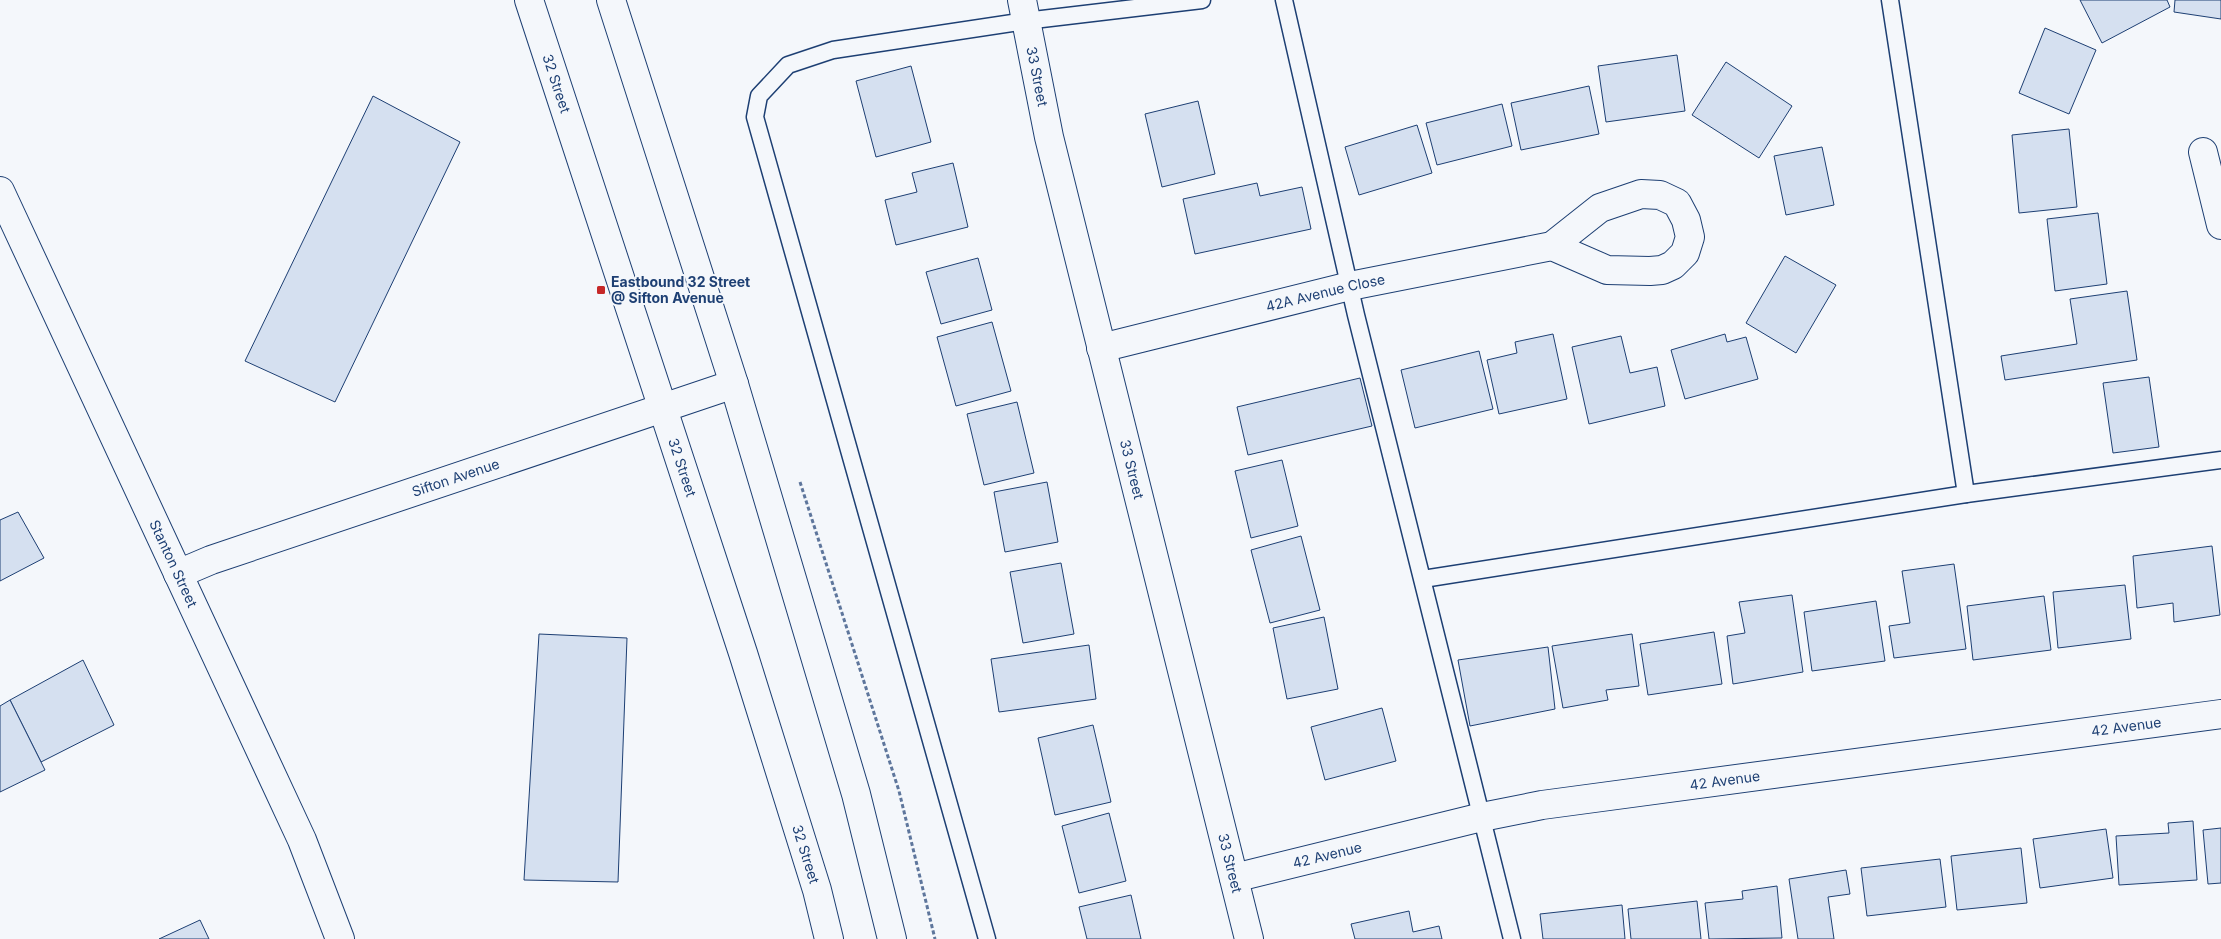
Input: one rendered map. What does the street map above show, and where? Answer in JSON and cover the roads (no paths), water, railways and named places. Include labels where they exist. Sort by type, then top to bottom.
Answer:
[{"type":"street","name":"32 Street","points":[[529,0],[746,662],[817,890],[829,939]]},
{"type":"street","points":[[611,0],[734,384],[856,794],[892,939]]},
{"type":"street","name":"33 Street","points":[[1024,10],[1049,137],[1249,939]]},
{"type":"street","points":[[2203,152],[2221,225]]},
{"type":"street","name":"Stanton Street","points":[[0,191],[302,840],[340,939]]},
{"type":"street","name":"42A Avenue Close","points":[[1101,348],[1350,286],[1552,246]]},
{"type":"street","name":"Sifton Avenue","points":[[178,574],[211,560],[734,384]]},
{"type":"street","name":"42 Avenue","points":[[1234,878],[1482,817],[1551,804],[2221,714]]},
{"type":"lane","points":[[987,939],[755,117],[759,96],[788,65],[833,50],[1024,10],[1202,0]]},
{"type":"lane","points":[[1284,0],[1350,286],[1512,939]]},
{"type":"lane","points":[[1890,0],[1966,494]]},
{"type":"lane","points":[[1422,578],[1966,494],[2221,460]]},
{"type":"place","name":"Eastbound 32 Street @ Sifton Avenue","points":[[601,290]]}]
